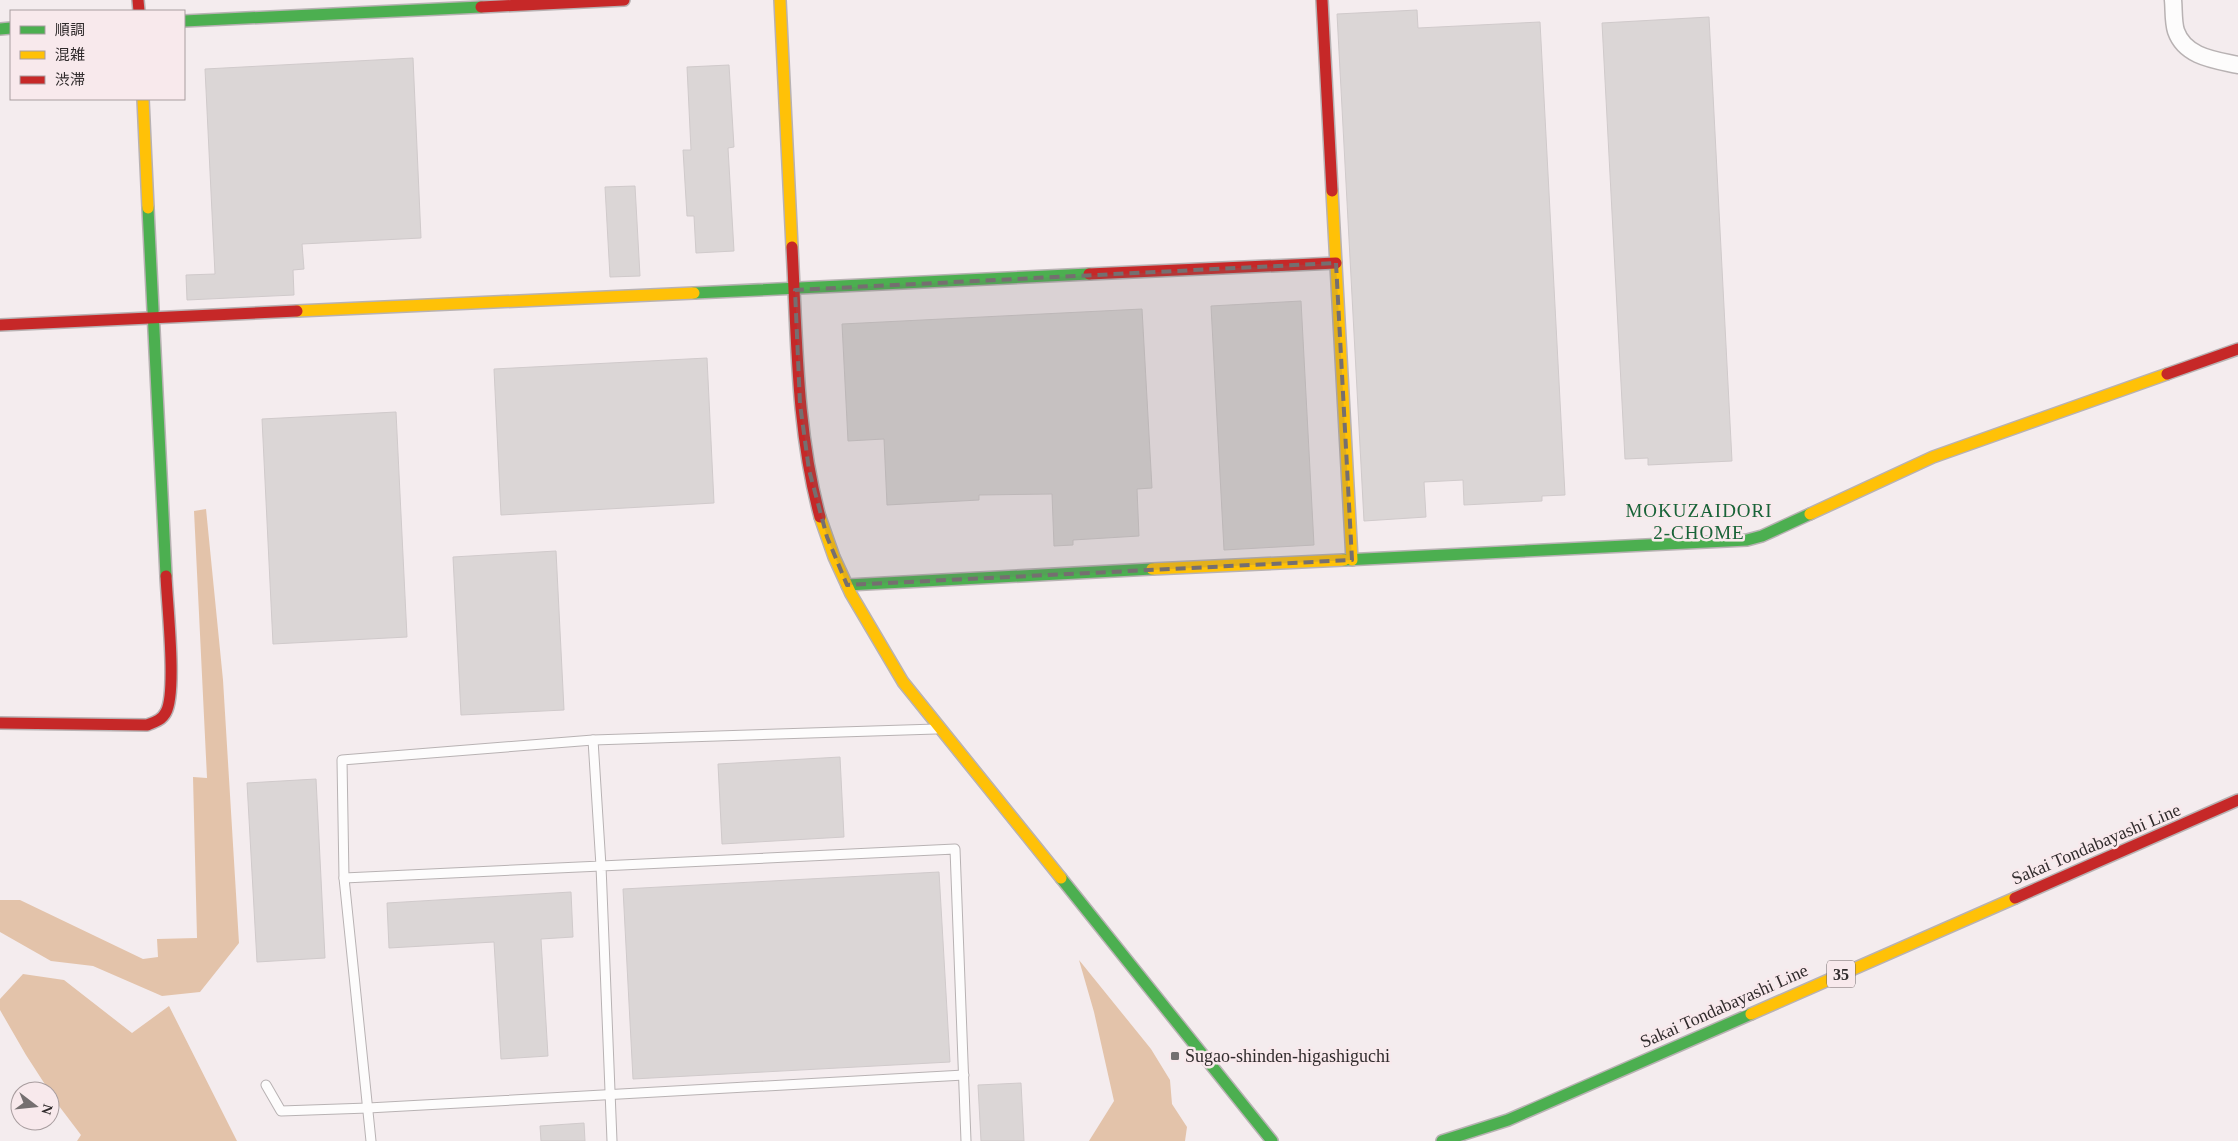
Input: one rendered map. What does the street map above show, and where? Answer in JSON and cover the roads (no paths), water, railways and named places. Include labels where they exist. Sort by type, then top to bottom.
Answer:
[{"type":"street","points":[[185,21],[503,3],[624,0]]},
{"type":"street","points":[[780,0],[800,404],[809,470],[827,537],[847,585],[879,645],[903,682],[938,729],[1272,1141]]},
{"type":"street","points":[[1322,0],[1352,560]]},
{"type":"street","points":[[2173,0],[2175,31],[2185,47],[2201,57],[2238,65]]},
{"type":"street","points":[[0,723],[148,725],[158,722],[166,713],[171,684],[143,100]]},
{"type":"street","points":[[0,325],[795,290],[1336,263]]},
{"type":"street","points":[[847,585],[1747,540],[1762,536],[1932,457],[2238,349]]},
{"type":"street","name":"Sakai Tondabayashi Line","points":[[1442,1141],[1508,1120],[2238,800]]},
{"type":"lane","points":[[371,1141],[344,878],[342,760],[593,740],[938,729]]},
{"type":"lane","points":[[593,740],[601,866],[612,1141]]},
{"type":"lane","points":[[344,878],[955,849],[966,1141]]},
{"type":"lane","points":[[266,1085],[281,1111],[368,1108],[964,1075]]},
{"type":"place","name":"Sugao-shinden-higashiguchi","points":[[1175,1056]]},
{"type":"district","name":"MOKUZAIDORI 2-CHOME","points":[[1699,521]]}]
